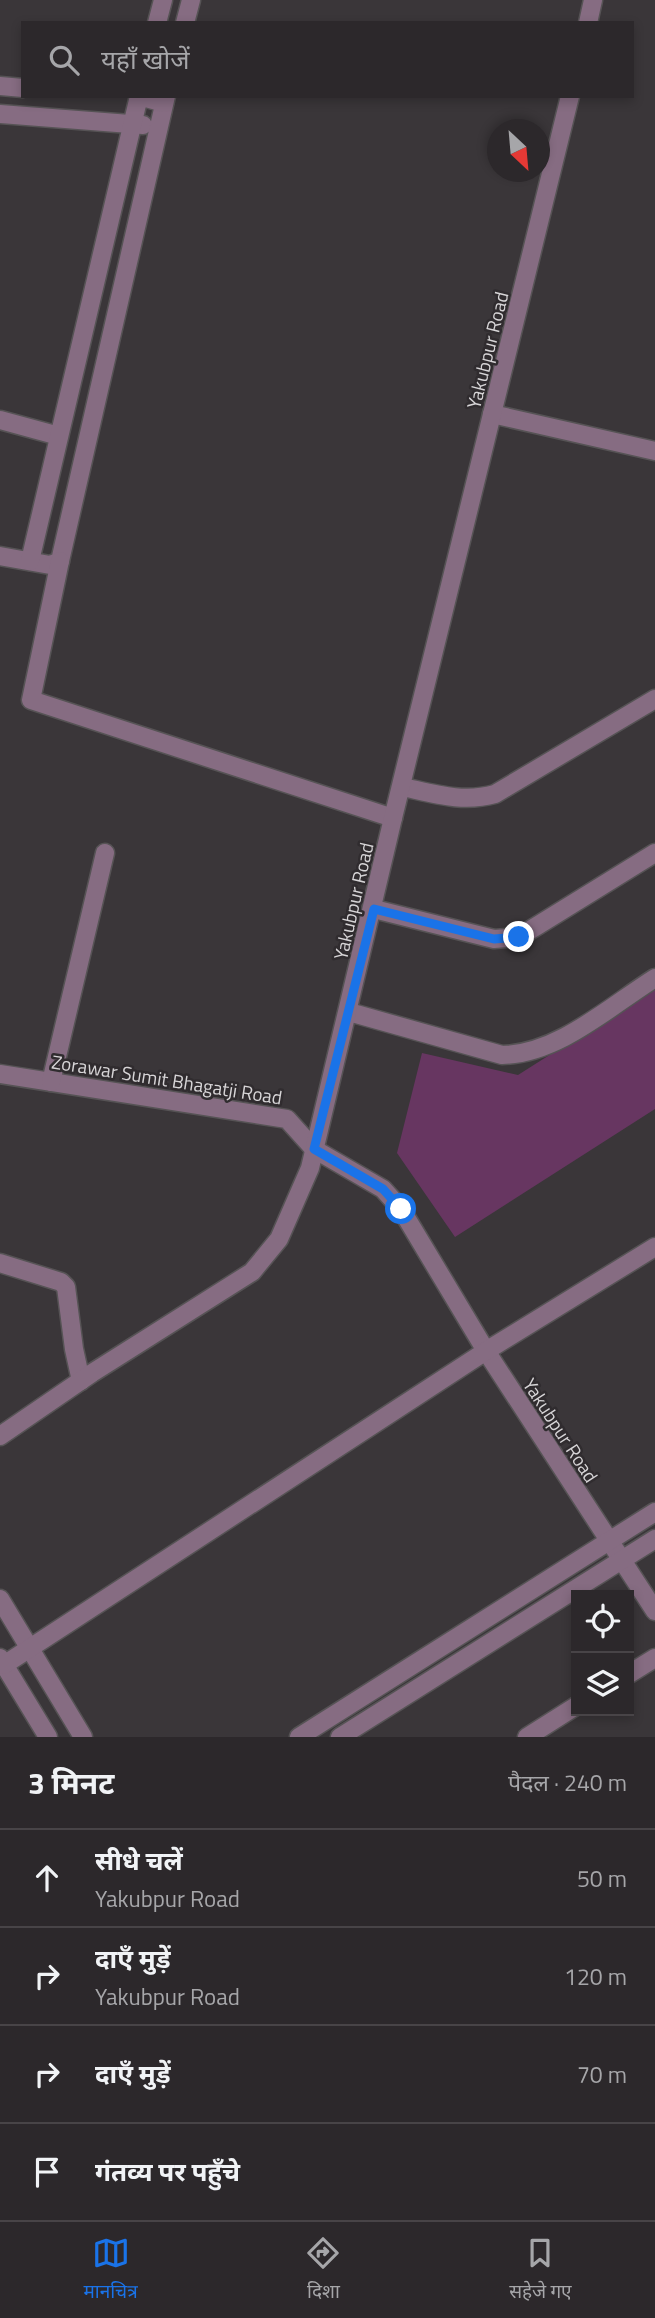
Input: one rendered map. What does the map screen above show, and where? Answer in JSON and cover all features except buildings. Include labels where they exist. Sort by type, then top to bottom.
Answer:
[{"type":"street","points":[[158,21],[163,0]]},
{"type":"street","points":[[186,21],[191,0]]},
{"type":"street","points":[[588,21],[593,0]]},
{"type":"street","points":[[0,86],[21,88]]},
{"type":"street","points":[[30,561],[139,98]]},
{"type":"street","name":"Yakubpur Road","points":[[570,98],[314,1149],[383,1189],[401,1209],[486,1351],[655,1611]]},
{"type":"street","points":[[165,100],[156,129],[31,700],[393,818]]},
{"type":"street","points":[[0,114],[134,123],[156,129]]},
{"type":"street","points":[[492,414],[655,452]]},
{"type":"street","points":[[0,421],[60,436]]},
{"type":"street","points":[[0,555],[50,565],[60,561]]},
{"type":"street","points":[[403,787],[457,799],[476,799],[495,794],[655,699]]},
{"type":"street","points":[[51,1082],[105,853]]},
{"type":"street","points":[[374,909],[494,939],[519,937],[655,853]]},
{"type":"street","points":[[349,1012],[502,1055],[525,1055],[550,1045],[655,978]]},
{"type":"street","name":"Zorawar Sumit Bhagatji Road","points":[[0,1074],[287,1119],[314,1149]]},
{"type":"street","points":[[0,1436],[252,1272],[279,1239],[298,1200],[314,1149]]},
{"type":"street","points":[[47,1737],[2,1661],[30,1649],[486,1351],[655,1247]]},
{"type":"street","points":[[0,1263],[61,1282],[66,1287],[81,1381]]},
{"type":"street","points":[[299,1737],[655,1512]]},
{"type":"street","points":[[340,1737],[655,1539]]},
{"type":"street","points":[[0,1599],[83,1737]]},
{"type":"street","points":[[634,1671],[655,1658]]},
{"type":"street","points":[[527,1737],[571,1709]]},
{"type":"shaded area","points":[[655,988],[655,1109],[455,1237],[397,1153],[422,1053],[518,1075]]},
{"type":"route","points":[[401,1209],[383,1189],[314,1149],[374,909],[494,939],[519,937]]}]
